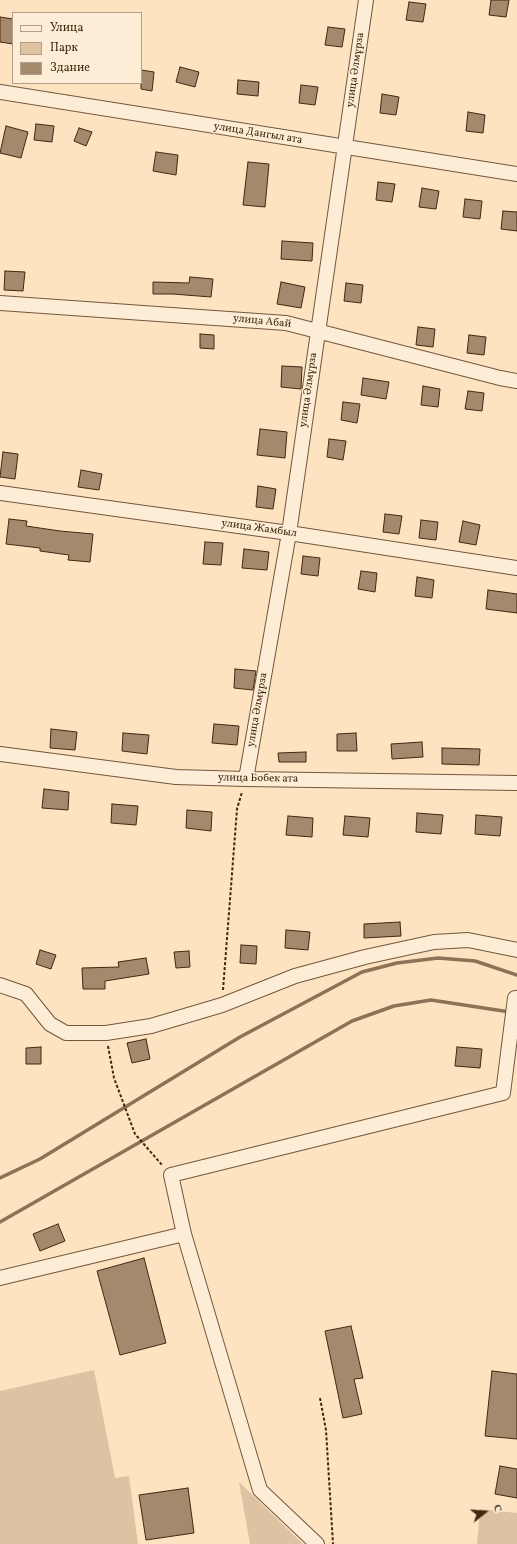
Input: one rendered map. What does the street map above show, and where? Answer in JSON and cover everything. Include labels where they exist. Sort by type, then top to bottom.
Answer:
[{"type":"street","name":"улица Әлмұрза","points":[[246,779],[289,533],[366,0]]},
{"type":"street","name":"улица Дангыл ата","points":[[0,92],[345,148],[517,174]]},
{"type":"street","name":"улица Абай","points":[[0,303],[286,323],[500,378],[517,381]]},
{"type":"street","name":"улица Жамбыл","points":[[0,493],[289,533],[517,568]]},
{"type":"street","name":"улица Бобек ата","points":[[0,754],[176,777],[517,782]]},
{"type":"street","points":[[0,985],[26,994],[50,1024],[66,1033],[106,1033],[151,1026],[222,1005],[295,976],[434,942],[468,940],[517,950]]},
{"type":"street","points":[[317,1544],[260,1490],[184,1234],[171,1175],[503,1093],[517,998]]},
{"type":"street","points":[[0,1278],[184,1234]]},
{"type":"path","points":[[222,1005],[237,809],[246,779]]},
{"type":"path","points":[[106,1033],[114,1078],[135,1134],[171,1175]]},
{"type":"path","points":[[320,1398],[326,1430],[333,1544]]},
{"type":"green space","points":[[94,1370],[115,1478],[129,1476],[138,1544],[0,1544],[0,1391]]},
{"type":"green space","points":[[239,1482],[303,1544],[250,1544]]},
{"type":"green space","points":[[480,1509],[517,1513],[517,1544],[477,1544]]},
{"type":"building","points":[[491,0],[509,0],[506,17],[489,15]]},
{"type":"building","points":[[409,2],[426,4],[423,22],[406,20]]},
{"type":"building","points":[[0,17],[12,19],[12,44],[0,42]]},
{"type":"building","points":[[328,27],[345,29],[342,47],[325,45]]},
{"type":"building","points":[[180,67],[199,72],[195,87],[176,82]]},
{"type":"building","points":[[142,70],[154,72],[152,91],[141,89]]},
{"type":"building","points":[[238,80],[259,82],[258,96],[237,94]]},
{"type":"building","points":[[301,85],[318,87],[315,105],[299,103]]},
{"type":"building","points":[[382,94],[399,97],[396,115],[380,113]]},
{"type":"building","points":[[468,112],[485,115],[483,133],[466,131]]},
{"type":"building","points":[[36,124],[54,126],[52,142],[34,140]]},
{"type":"building","points":[[6,126],[28,132],[21,158],[0,153]]},
{"type":"building","points":[[79,128],[92,132],[86,146],[74,141]]},
{"type":"building","points":[[156,152],[178,155],[176,175],[153,171]]},
{"type":"building","points":[[248,162],[269,164],[265,207],[243,205]]},
{"type":"building","points":[[378,182],[395,184],[392,202],[376,200]]},
{"type":"building","points":[[422,188],[439,191],[436,209],[419,207]]},
{"type":"building","points":[[465,199],[482,201],[480,219],[463,217]]},
{"type":"building","points":[[503,211],[517,212],[517,231],[501,229]]},
{"type":"building","points":[[282,241],[313,243],[312,261],[281,259]]},
{"type":"building","points":[[5,271],[25,272],[23,291],[4,290]]},
{"type":"building","points":[[190,277],[213,279],[211,297],[153,294],[153,282],[189,283]]},
{"type":"building","points":[[281,282],[305,287],[301,308],[277,304]]},
{"type":"building","points":[[346,283],[363,285],[361,303],[344,301]]},
{"type":"building","points":[[418,327],[435,329],[433,347],[416,345]]},
{"type":"building","points":[[200,334],[214,335],[214,349],[200,348]]},
{"type":"building","points":[[469,335],[486,337],[484,355],[467,353]]},
{"type":"building","points":[[282,366],[302,367],[301,389],[281,387]]},
{"type":"building","points":[[363,378],[389,382],[386,399],[361,395]]},
{"type":"building","points":[[423,386],[440,389],[438,407],[421,405]]},
{"type":"building","points":[[468,391],[484,393],[482,411],[465,409]]},
{"type":"building","points":[[343,402],[360,404],[357,423],[341,420]]},
{"type":"building","points":[[260,429],[287,432],[285,458],[257,455]]},
{"type":"building","points":[[329,439],[346,441],[343,460],[327,457]]},
{"type":"building","points":[[3,452],[18,454],[15,479],[0,477]]},
{"type":"building","points":[[81,470],[102,474],[99,490],[78,487]]},
{"type":"building","points":[[258,486],[276,489],[273,509],[256,507]]},
{"type":"building","points":[[385,514],[402,516],[399,534],[383,532]]},
{"type":"building","points":[[9,519],[27,521],[26,526],[93,534],[90,562],[68,560],[69,555],[40,551],[40,548],[6,544]]},
{"type":"building","points":[[421,520],[438,522],[436,540],[419,538]]},
{"type":"building","points":[[463,521],[480,525],[476,545],[459,542]]},
{"type":"building","points":[[205,542],[223,543],[221,565],[203,564]]},
{"type":"building","points":[[244,549],[269,552],[267,570],[242,568]]},
{"type":"building","points":[[303,556],[320,558],[318,576],[301,574]]},
{"type":"building","points":[[361,571],[377,573],[375,592],[358,589]]},
{"type":"building","points":[[417,577],[434,580],[432,598],[415,596]]},
{"type":"building","points":[[488,590],[517,594],[517,613],[486,609]]},
{"type":"building","points":[[235,669],[256,671],[253,690],[234,688]]},
{"type":"building","points":[[214,724],[239,726],[237,745],[212,743]]},
{"type":"building","points":[[51,729],[77,732],[75,750],[50,748]]},
{"type":"building","points":[[123,733],[149,735],[147,754],[122,751]]},
{"type":"building","points":[[356,733],[357,751],[337,751],[337,734]]},
{"type":"building","points":[[422,742],[423,757],[392,759],[391,744]]},
{"type":"building","points":[[442,748],[480,749],[479,765],[442,764]]},
{"type":"building","points":[[306,752],[306,762],[279,762],[278,753]]},
{"type":"building","points":[[44,789],[69,792],[68,810],[42,808]]},
{"type":"building","points":[[112,804],[138,806],[136,825],[111,823]]},
{"type":"building","points":[[187,810],[212,812],[211,831],[186,828]]},
{"type":"building","points":[[417,813],[443,815],[441,834],[416,832]]},
{"type":"building","points":[[476,815],[502,817],[500,836],[475,834]]},
{"type":"building","points":[[288,816],[313,818],[312,837],[286,835]]},
{"type":"building","points":[[345,816],[370,818],[368,837],[343,835]]},
{"type":"building","points":[[400,922],[401,936],[364,938],[364,924]]},
{"type":"building","points":[[286,930],[310,932],[308,950],[285,948]]},
{"type":"building","points":[[241,945],[257,946],[256,964],[240,963]]},
{"type":"building","points":[[40,950],[56,955],[51,969],[36,964]]},
{"type":"building","points":[[189,951],[190,967],[176,968],[174,952]]},
{"type":"building","points":[[146,958],[149,974],[105,981],[105,989],[83,989],[82,968],[119,967],[118,962]]},
{"type":"building","points":[[146,1039],[150,1059],[132,1063],[127,1043]]},
{"type":"building","points":[[41,1047],[41,1064],[26,1064],[26,1048]]},
{"type":"building","points":[[457,1047],[482,1049],[480,1068],[455,1066]]},
{"type":"building","points":[[58,1224],[65,1241],[40,1251],[33,1234]]},
{"type":"building","points":[[144,1258],[166,1343],[120,1355],[97,1271]]},
{"type":"building","points":[[351,1326],[363,1378],[354,1379],[362,1414],[343,1418],[325,1331]]},
{"type":"building","points":[[492,1371],[517,1374],[517,1439],[485,1436]]},
{"type":"building","points":[[500,1466],[517,1469],[517,1498],[495,1494]]},
{"type":"building","points":[[188,1488],[194,1533],[146,1540],[139,1495]]},
{"type":"waterway","points":[[0,1178],[40,1159],[240,1037],[362,972],[397,963],[438,958],[475,961],[517,975]]},
{"type":"waterway","points":[[0,1222],[352,1021],[394,1006],[431,1000],[510,1012]]}]
